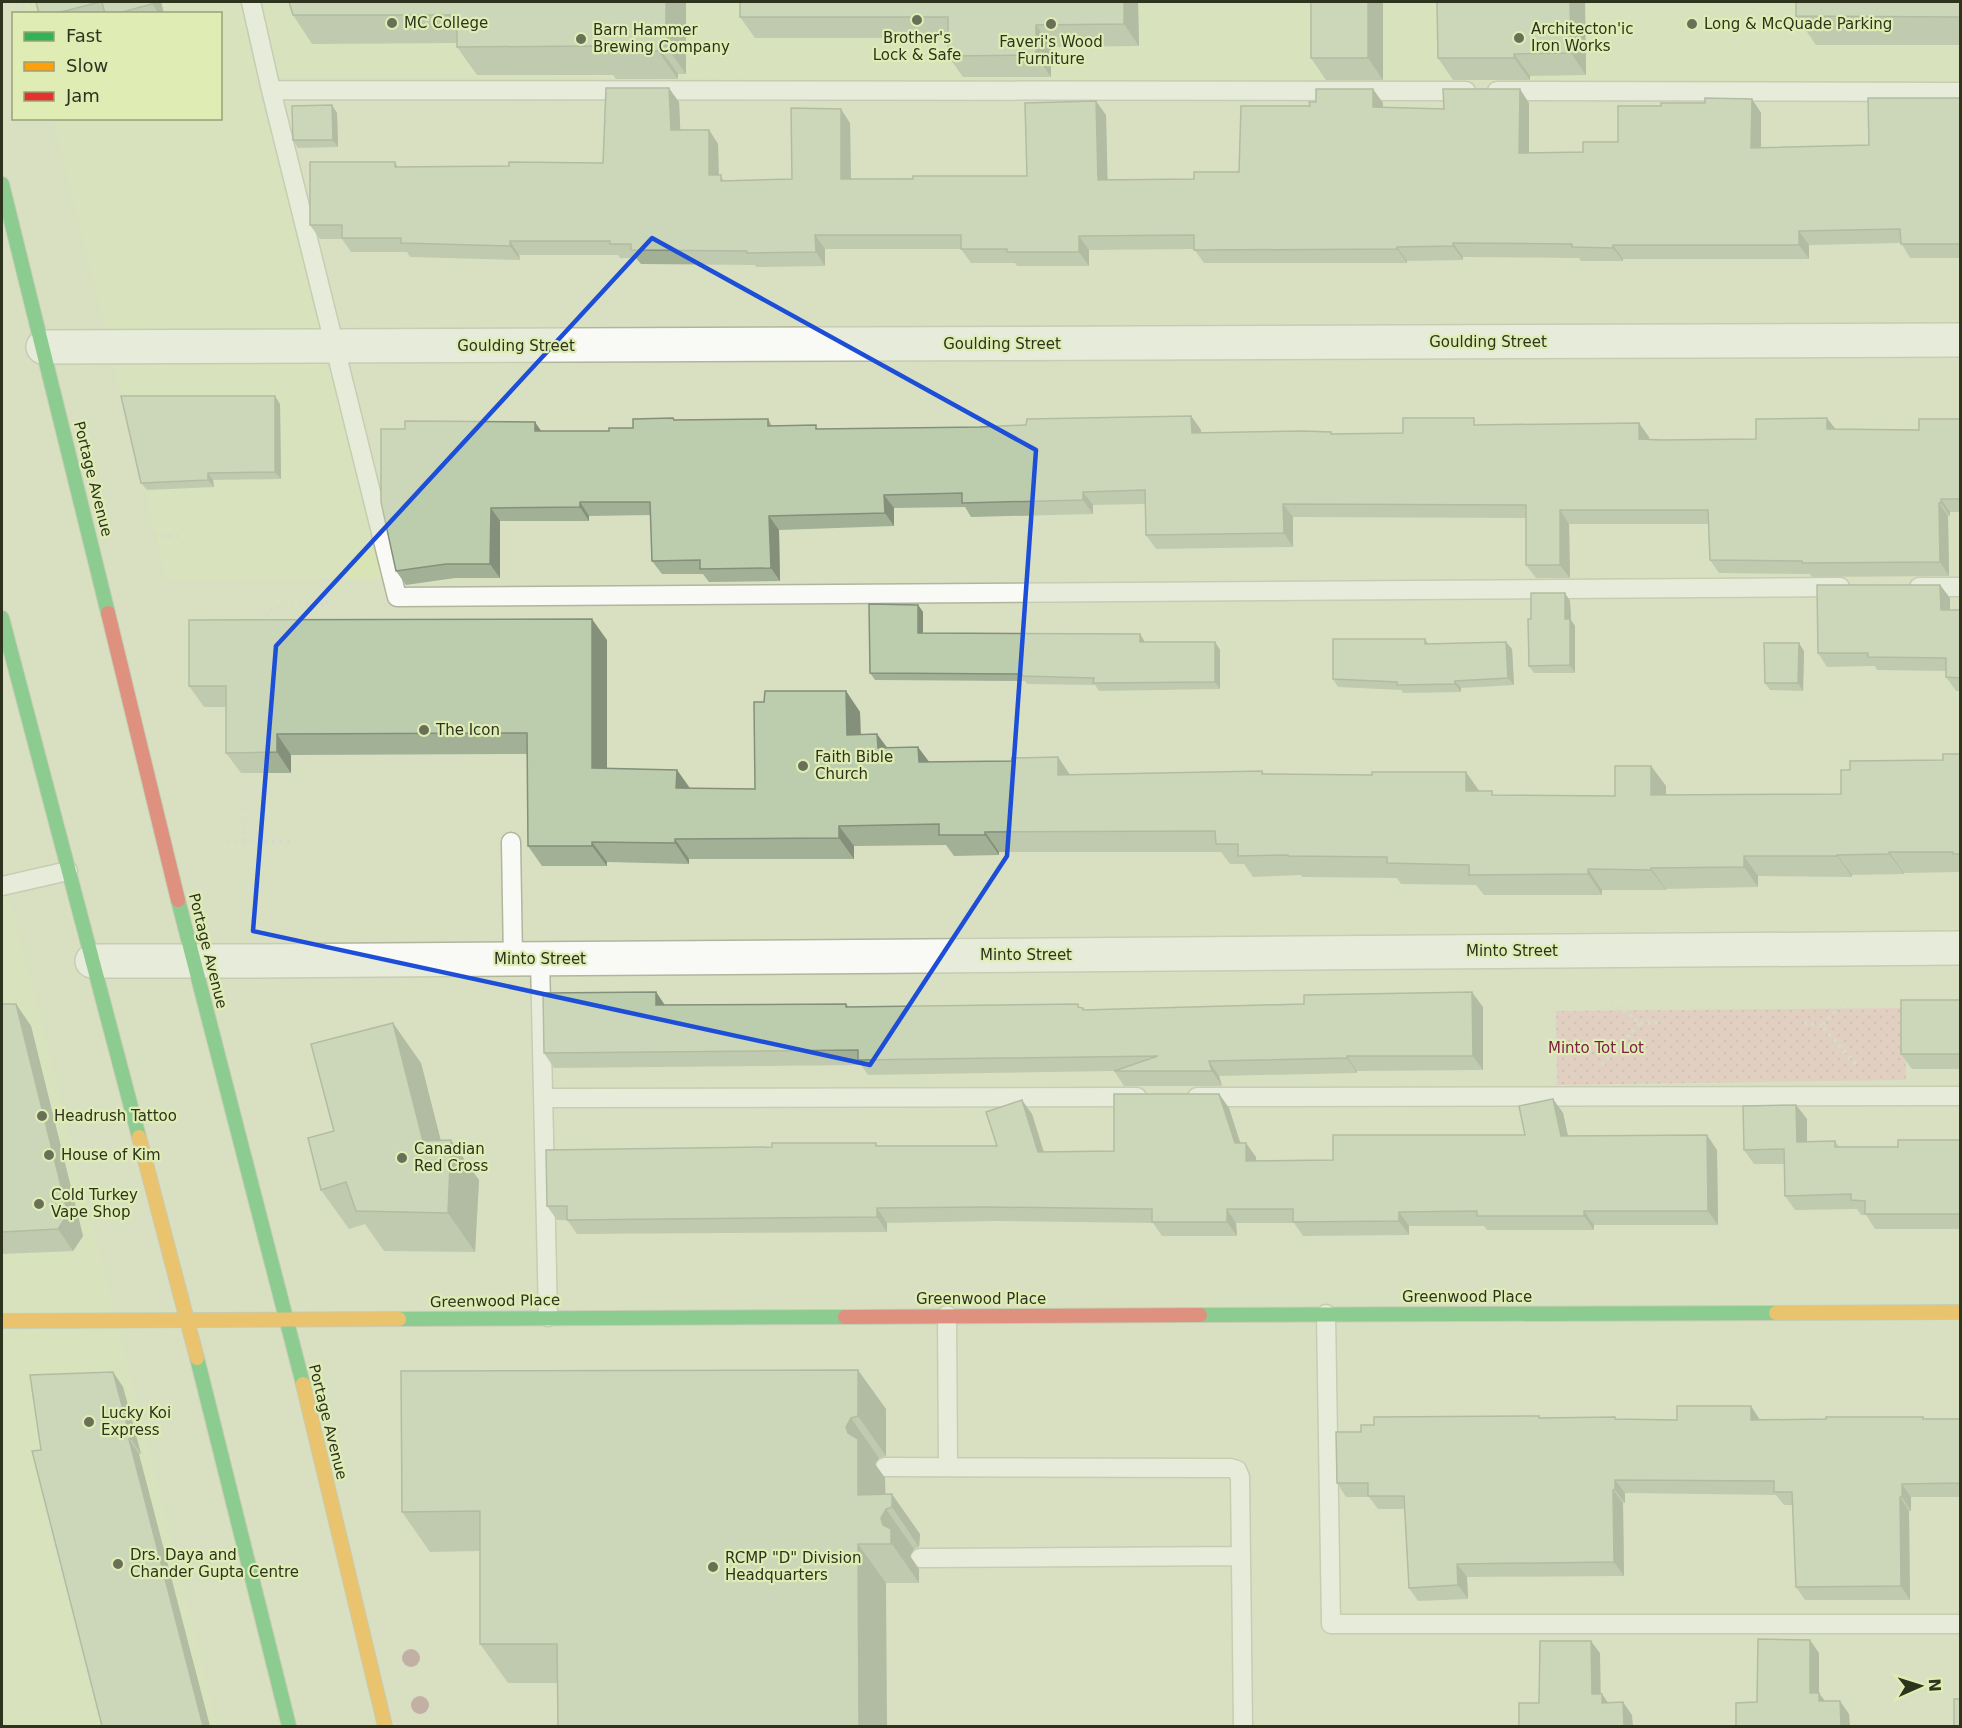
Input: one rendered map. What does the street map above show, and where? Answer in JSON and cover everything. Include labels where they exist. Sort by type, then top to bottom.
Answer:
[{"type":"main road","name":"Portage Avenue","points":[[2,184],[193,961],[286,1320],[386,1726]]},
{"type":"main road","points":[[2,618],[12,700],[68,871],[188,1321],[289,1726]]},
{"type":"main road","name":"Greenwood Place","points":[[2,1321],[1960,1312]]},
{"type":"street","name":"Goulding Street","points":[[43,347],[1960,340]]},
{"type":"street","name":"Minto Street","points":[[92,961],[1960,948]]},
{"type":"lane","points":[[251,2],[397,597],[1853,587]]},
{"type":"lane","points":[[271,90],[1960,92]]},
{"type":"lane","points":[[1901,587],[1960,587]]},
{"type":"lane","points":[[511,842],[543,1098],[548,1317]]},
{"type":"lane","points":[[2,886],[68,871]]},
{"type":"lane","points":[[1178,1097],[1960,1096]]},
{"type":"lane","points":[[543,1098],[1155,1097]]},
{"type":"lane","points":[[1326,1314],[1331,1624],[1960,1624]]},
{"type":"lane","points":[[947,1315],[948,1466]]},
{"type":"lane","points":[[885,1467],[1230,1468],[1237,1470],[1240,1477],[1243,1726]]},
{"type":"lane","points":[[920,1558],[1240,1556]]},
{"type":"path","points":[[15,8],[39,2]]},
{"type":"path","points":[[153,536],[178,536]]},
{"type":"path","points":[[262,627],[269,610],[285,604],[327,605],[327,579]]},
{"type":"path","points":[[244,841],[248,773]]},
{"type":"path","points":[[227,840],[293,842]]},
{"type":"path","points":[[1610,1000],[1640,1023],[1663,1022]]},
{"type":"path","points":[[1822,1026],[1845,1000]]},
{"type":"path","points":[[1574,1097],[1640,1023]]},
{"type":"path","points":[[1804,1023],[1822,1026],[1846,1054],[1892,1096]]},
{"type":"path","points":[[46,1509],[102,1726]]},
{"type":"highlighted area","points":[[652,238],[1036,450],[1007,856],[870,1065],[253,931],[276,646]]},
{"type":"shaded area","points":[[20,2],[1960,2],[1960,83],[255,77],[390,578],[167,579],[53,120],[222,120],[222,12],[24,12]]},
{"type":"shaded area","points":[[2,868],[152,1461],[217,1726],[2,1726]]},
{"type":"green space","name":"Minto Tot Lot","points":[[1905,1008],[1906,1080],[1557,1085],[1556,1011]]},
{"type":"building","points":[[36,2],[100,2],[61,12],[38,12]]},
{"type":"building","points":[[102,2],[151,2],[152,4],[122,12],[104,12]]},
{"type":"building","points":[[289,2],[666,2],[666,46],[658,46],[658,51],[596,51],[596,46],[457,47],[457,15],[293,15]]},
{"type":"building","points":[[740,2],[1124,2],[1124,24],[1036,25],[1036,55],[948,56],[948,17],[740,17]]},
{"type":"building","points":[[1311,2],[1368,2],[1368,58],[1311,58]]},
{"type":"building","name":"Architecton'ic Iron Works","points":[[1437,2],[1570,2],[1571,53],[1514,54],[1514,58],[1438,58]]},
{"type":"building","points":[[1796,2],[1960,2],[1960,17],[1796,16]]},
{"type":"building","points":[[606,88],[669,88],[671,130],[709,130],[709,175],[721,175],[721,181],[792,179],[791,108],[841,109],[841,179],[913,179],[913,176],[1027,176],[1025,103],[1096,101],[1098,180],[1194,179],[1194,172],[1239,172],[1241,106],[1310,106],[1309,102],[1316,102],[1316,89],[1373,89],[1373,107],[1444,109],[1443,89],[1520,89],[1519,153],[1583,152],[1583,142],[1618,142],[1618,106],[1705,103],[1705,98],[1752,99],[1751,148],[1869,145],[1868,98],[1960,98],[1960,244],[1901,244],[1900,229],[1799,231],[1799,245],[1613,245],[1613,248],[1572,247],[1572,244],[1453,243],[1453,246],[1397,247],[1397,249],[1194,250],[1194,235],[1079,236],[1079,252],[1007,252],[1007,249],[961,249],[961,235],[815,235],[816,252],[747,253],[747,251],[631,250],[631,244],[610,244],[610,241],[510,241],[510,246],[401,243],[401,238],[342,238],[342,225],[310,225],[310,162],[395,162],[395,167],[509,166],[509,162],[603,163]]},
{"type":"building","points":[[332,105],[333,140],[293,140],[292,106]]},
{"type":"building","points":[[121,396],[275,396],[275,472],[208,473],[208,480],[141,483]]},
{"type":"building","points":[[1191,416],[1192,433],[1304,431],[1331,432],[1331,434],[1403,433],[1403,418],[1474,418],[1474,425],[1639,423],[1639,439],[1661,440],[1756,439],[1756,419],[1827,418],[1827,429],[1919,430],[1919,419],[1960,419],[1960,499],[1941,499],[1939,503],[1940,562],[1802,563],[1802,561],[1710,560],[1708,510],[1560,510],[1560,565],[1526,565],[1526,505],[1283,504],[1284,533],[1146,535],[1145,490],[1083,492],[1083,500],[962,503],[962,493],[884,495],[885,513],[769,516],[771,568],[700,569],[700,560],[652,561],[650,502],[580,502],[580,507],[491,508],[490,564],[446,564],[396,571],[381,502],[381,429],[405,429],[405,421],[535,422],[535,431],[609,431],[609,428],[633,428],[633,419],[768,419],[768,426],[816,425],[816,429],[980,427],[1026,425],[1027,419]]},
{"type":"building","points":[[1817,585],[1940,585],[1941,610],[1960,610],[1960,678],[1946,677],[1946,658],[1868,657],[1868,653],[1818,653]]},
{"type":"building","points":[[1531,593],[1565,593],[1565,619],[1570,619],[1570,665],[1529,666],[1528,619],[1531,619]]},
{"type":"building","points":[[869,604],[918,605],[918,633],[1140,634],[1140,642],[1215,642],[1215,682],[1093,683],[1094,678],[1022,676],[1022,674],[870,673]]},
{"type":"building","points":[[592,619],[592,768],[677,770],[676,788],[755,789],[754,702],[764,702],[765,691],[846,691],[847,735],[877,734],[878,748],[918,747],[919,762],[1012,761],[1012,758],[1058,757],[1058,775],[1262,771],[1262,774],[1372,775],[1372,772],[1466,772],[1466,791],[1492,791],[1492,795],[1615,796],[1615,766],[1651,766],[1651,795],[1841,794],[1841,770],[1850,770],[1850,761],[1943,760],[1943,754],[1960,754],[1960,854],[1953,854],[1953,852],[1889,852],[1889,854],[1837,856],[1744,856],[1744,867],[1651,868],[1651,870],[1588,869],[1588,874],[1469,875],[1469,865],[1387,863],[1387,857],[1238,856],[1238,844],[1216,844],[1215,831],[985,832],[985,835],[939,835],[939,824],[839,826],[839,838],[675,839],[675,843],[592,842],[592,846],[528,846],[527,733],[277,734],[277,752],[226,753],[226,686],[189,686],[189,620]]},
{"type":"building","points":[[1333,639],[1425,639],[1425,644],[1506,642],[1508,678],[1455,681],[1455,684],[1397,685],[1397,682],[1333,679]]},
{"type":"building","points":[[1764,643],[1799,643],[1798,683],[1765,683]]},
{"type":"building","points":[[656,992],[656,1005],[846,1004],[846,1007],[1078,1004],[1078,1007],[1083,1010],[1304,1004],[1304,995],[1472,992],[1473,1056],[1347,1056],[1347,1058],[1209,1061],[1212,1071],[1114,1071],[1158,1056],[858,1060],[858,1050],[544,1053],[543,993]]},
{"type":"building","points":[[1901,1000],[1960,1000],[1960,1054],[1901,1054]]},
{"type":"building","points":[[2,1004],[16,1004],[68,1214],[58,1229],[2,1232]]},
{"type":"building","name":"Canadian Red Cross","points":[[393,1023],[423,1141],[451,1140],[448,1213],[356,1211],[346,1182],[321,1190],[308,1138],[334,1131],[311,1044]]},
{"type":"building","points":[[1114,1094],[1219,1094],[1235,1143],[1246,1143],[1246,1161],[1333,1160],[1333,1135],[1525,1135],[1519,1106],[1553,1099],[1561,1136],[1707,1135],[1708,1211],[1584,1211],[1584,1216],[1477,1216],[1477,1211],[1399,1212],[1399,1221],[1293,1222],[1293,1209],[1227,1209],[1227,1222],[1152,1222],[1152,1209],[987,1207],[877,1208],[877,1217],[567,1220],[567,1206],[547,1206],[546,1150],[772,1147],[772,1143],[997,1146],[986,1112],[1022,1100],[1038,1152],[1114,1151]]},
{"type":"building","points":[[1796,1105],[1797,1142],[1835,1141],[1835,1147],[1898,1147],[1898,1140],[1960,1140],[1960,1214],[1865,1214],[1865,1201],[1851,1200],[1851,1194],[1785,1196],[1784,1149],[1744,1150],[1743,1106]]},
{"type":"building","name":"RCMP \"D\" Division Headquarters","points":[[858,1370],[858,1416],[851,1418],[846,1427],[848,1433],[858,1439],[858,1495],[892,1494],[892,1507],[886,1509],[881,1518],[883,1525],[891,1529],[891,1544],[858,1544],[859,1726],[558,1726],[557,1644],[480,1644],[480,1511],[402,1512],[401,1371]]},
{"type":"building","name":"Drs. Daya and Chander Gupta Centre","points":[[113,1372],[203,1726],[102,1726],[32,1451],[41,1450],[30,1375]]},
{"type":"building","points":[[1677,1406],[1751,1406],[1751,1420],[1826,1419],[1826,1417],[1960,1419],[1960,1483],[1902,1484],[1902,1497],[1900,1497],[1901,1586],[1796,1587],[1792,1492],[1774,1492],[1774,1481],[1615,1480],[1615,1490],[1613,1490],[1614,1562],[1457,1564],[1458,1585],[1409,1588],[1404,1496],[1368,1496],[1368,1483],[1337,1483],[1336,1432],[1361,1432],[1361,1425],[1374,1425],[1374,1417],[1539,1416],[1539,1418],[1615,1417],[1615,1419],[1677,1420]]},
{"type":"building","points":[[1758,1639],[1810,1640],[1810,1693],[1819,1693],[1819,1701],[1840,1701],[1841,1726],[1736,1726],[1736,1703],[1757,1702]]},
{"type":"building","points":[[1540,1641],[1591,1641],[1592,1694],[1602,1694],[1602,1703],[1623,1702],[1624,1726],[1519,1726],[1519,1703],[1539,1703]]},
{"type":"building","points":[[1954,1699],[1960,1699],[1960,1726],[1954,1726]]},
{"type":"traffic: fast","points":[[2,184],[108,613]]},
{"type":"traffic: fast","points":[[2,618],[139,1137]]},
{"type":"traffic: fast","points":[[178,900],[303,1384]]},
{"type":"traffic: fast","points":[[1200,1315],[1776,1313]]},
{"type":"traffic: fast","points":[[399,1319],[845,1317]]},
{"type":"traffic: fast","points":[[197,1358],[289,1726]]},
{"type":"traffic: slow","points":[[139,1137],[197,1358]]},
{"type":"traffic: slow","points":[[1776,1313],[1960,1312]]},
{"type":"traffic: slow","points":[[2,1321],[399,1319]]},
{"type":"traffic: slow","points":[[303,1384],[385,1726]]},
{"type":"traffic: jam","points":[[108,613],[178,900]]},
{"type":"traffic: jam","points":[[845,1317],[1200,1315]]},
{"type":"place","name":"Brother's Lock & Safe","points":[[917,20]]},
{"type":"place","name":"MC College","points":[[392,23]]},
{"type":"place","name":"Faveri's Wood Furniture","points":[[1051,24]]},
{"type":"place","name":"Long & McQuade Parking","points":[[1692,24]]},
{"type":"place","name":"Architecton'ic Iron Works","points":[[1519,38]]},
{"type":"place","name":"Barn Hammer Brewing Company","points":[[581,39]]},
{"type":"place","name":"The Icon","points":[[424,730]]},
{"type":"place","name":"Faith Bible Church","points":[[803,766]]},
{"type":"place","name":"Headrush Tattoo","points":[[42,1116]]},
{"type":"place","name":"House of Kim","points":[[49,1155]]},
{"type":"place","name":"Canadian Red Cross","points":[[402,1158]]},
{"type":"place","name":"Cold Turkey Vape Shop","points":[[39,1204]]},
{"type":"place","name":"Lucky Koi Express","points":[[89,1422]]},
{"type":"place","name":"Drs. Daya and Chander Gupta Centre","points":[[118,1564]]},
{"type":"place","name":"RCMP \"D\" Division Headquarters","points":[[713,1567]]}]
